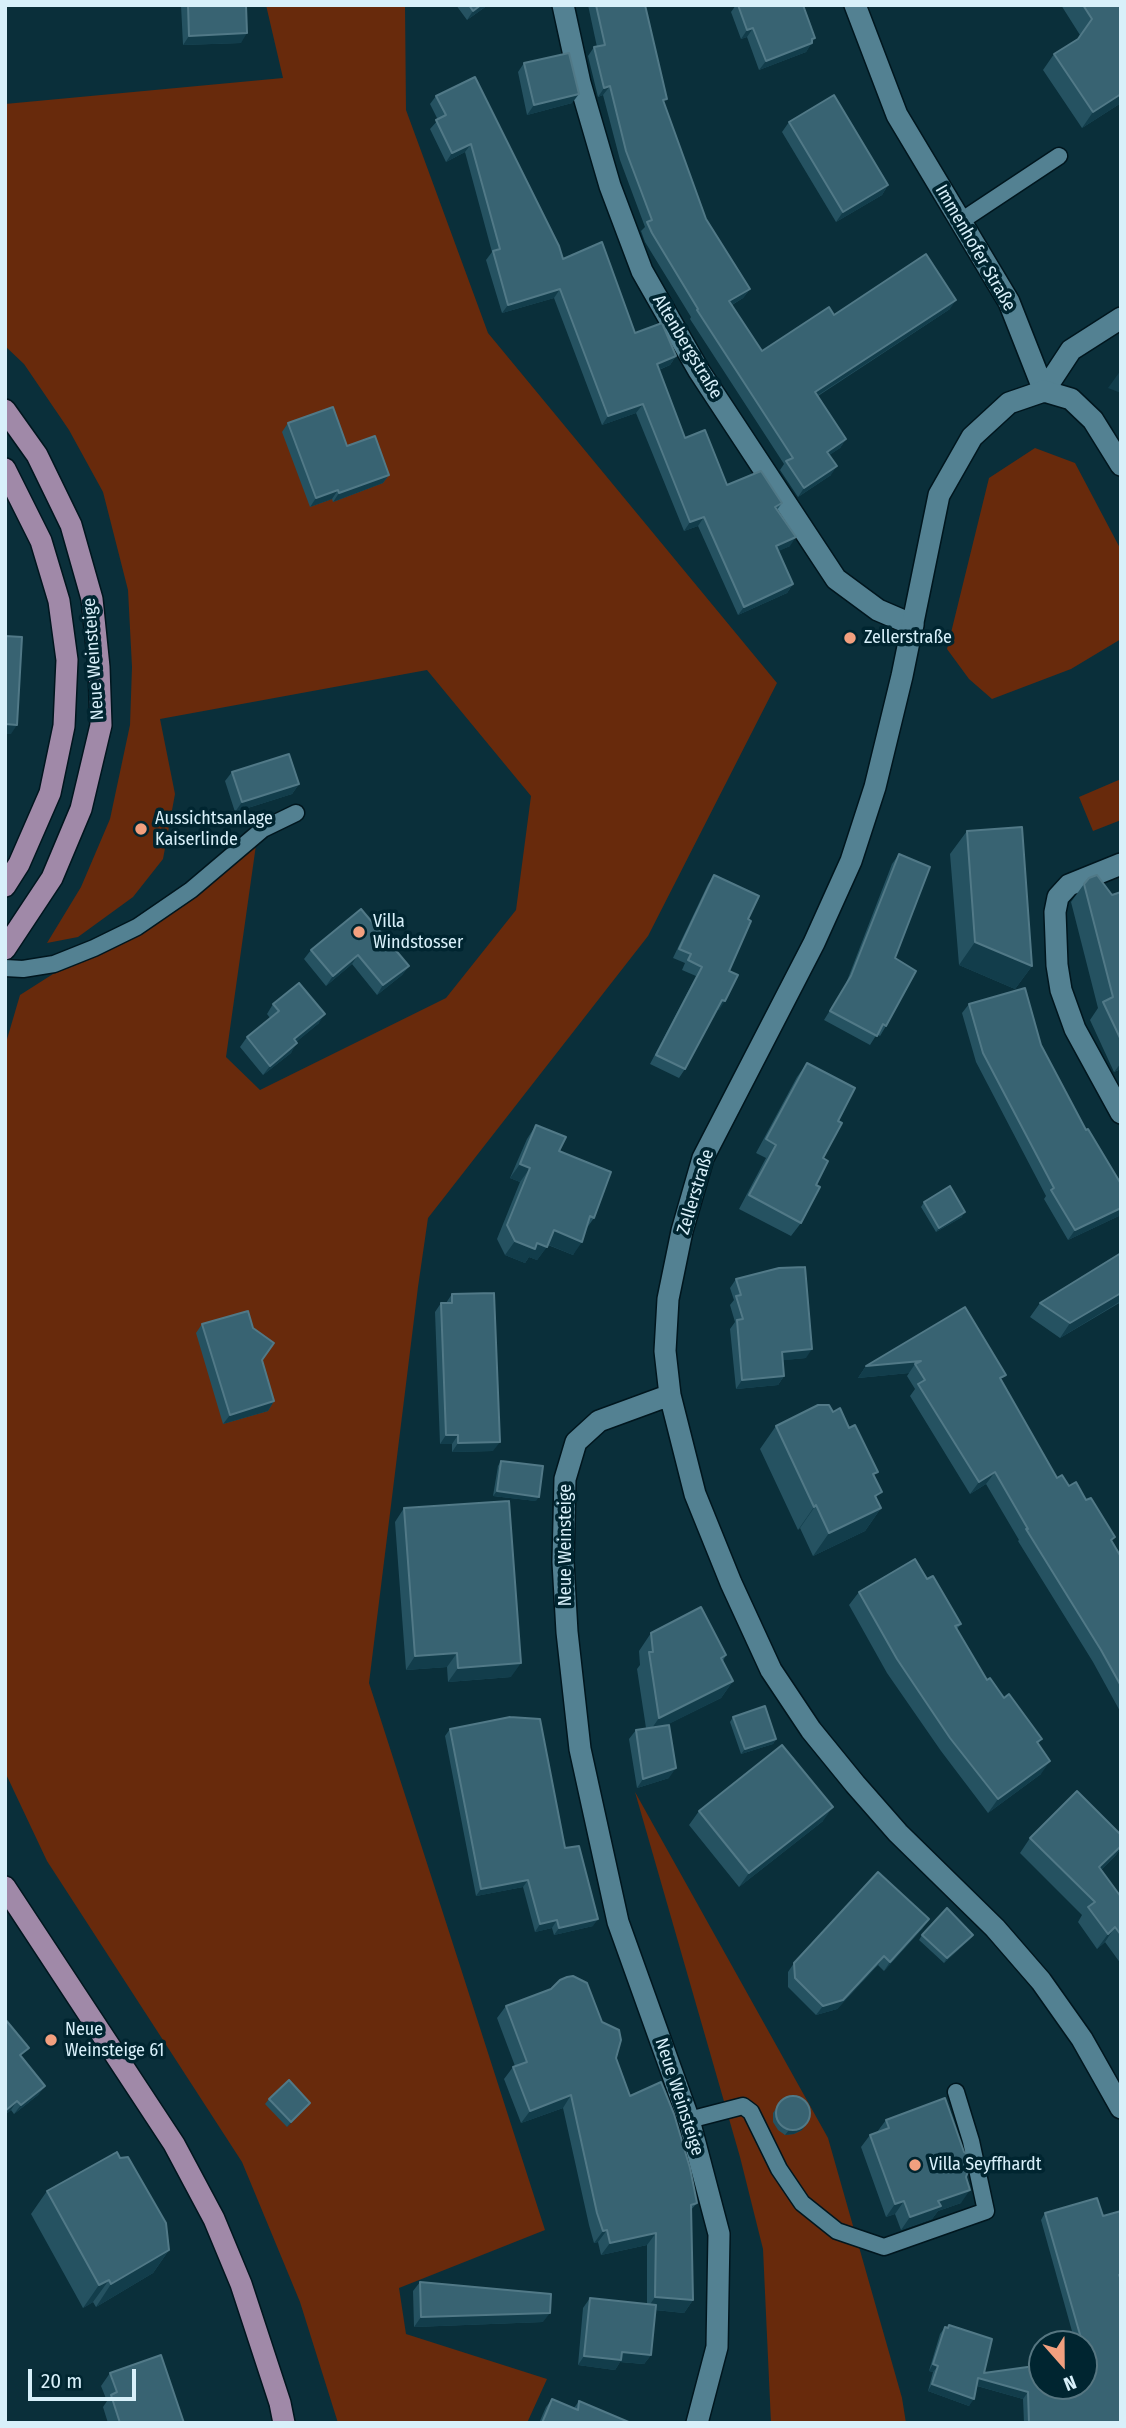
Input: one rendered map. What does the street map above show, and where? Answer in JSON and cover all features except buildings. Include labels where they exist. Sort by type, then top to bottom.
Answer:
[{"type":"main road","name":"Neue Weinsteige","points":[[5,410],[37,455],[71,525],[92,599],[99,667],[101,725],[81,809],[52,878],[5,949]]},
{"type":"main road","name":"Neue Weinsteige","points":[[5,469],[41,541],[59,601],[67,660],[64,726],[50,793],[19,864],[5,886]]},
{"type":"main road","points":[[5,1887],[174,2144],[214,2219],[241,2284],[284,2423]]},
{"type":"street","name":"Altenbergstraße","points":[[563,5],[580,83],[610,186],[648,282],[699,371],[836,579],[878,610],[913,625]]},
{"type":"street","name":"Immenhofer Straße","points":[[855,5],[897,115],[1009,302],[1044,391]]},
{"type":"street","points":[[1121,318],[1071,350],[1044,391],[1071,399],[1093,420],[1121,465]]},
{"type":"street","name":"Zellerstraße","points":[[670,1395],[665,1350],[668,1299],[682,1231],[703,1158],[814,943],[850,861],[875,787],[913,625],[939,495],[972,437],[1009,403],[1044,391]]},
{"type":"street","points":[[1121,864],[1069,885],[1058,897],[1055,912],[1061,990],[1075,1029],[1121,1113]]},
{"type":"street","points":[[670,1395],[695,1494],[731,1583],[771,1670],[811,1730],[855,1784],[898,1833],[995,1928],[1041,1981],[1082,2039],[1121,2108]]},
{"type":"street","name":"Neue Weinsteige","points":[[670,1395],[598,1421],[576,1442],[565,1479],[563,1562],[580,1749],[618,1922],[689,2120],[719,2234],[717,2347],[697,2423]]},
{"type":"lane","points":[[961,221],[1059,156]]},
{"type":"lane","points":[[5,968],[23,969],[54,964],[137,927],[191,890],[263,829],[296,813]]},
{"type":"lane","points":[[689,2120],[743,2106],[751,2112],[779,2169],[802,2203],[837,2231],[884,2247],[986,2211],[971,2141],[956,2092]]},
{"type":"shaded area","points":[[266,5],[405,5],[406,110],[488,333],[777,683],[648,936],[428,1218],[418,1287],[369,1683],[545,2230],[399,2288],[406,2334],[547,2379],[527,2423],[338,2423],[300,2302],[242,2162],[47,1861],[5,1772],[5,1046],[20,995],[256,845],[226,1057],[260,1090],[446,998],[516,910],[531,796],[427,670],[160,719],[175,794],[163,859],[133,897],[78,937],[47,943],[81,887],[110,819],[130,725],[132,667],[128,590],[103,492],[69,430],[24,364],[5,346],[5,104],[283,78]]},
{"type":"shaded area","points":[[1035,448],[1075,463],[1121,550],[1121,639],[1071,669],[992,699],[969,679],[947,649],[989,478]]},
{"type":"shaded area","points":[[1121,779],[1121,820],[1093,831],[1079,797]]},
{"type":"shaded area","points":[[635,1792],[828,2138],[902,2398],[906,2423],[771,2423],[763,2249],[740,2157]]},
{"type":"place","name":"Zellerstraße","points":[[850,638]]},
{"type":"place","name":"Aussichtsanlage Kaiserlinde","points":[[141,829]]},
{"type":"place","name":"Villa Windstosser","points":[[359,932]]},
{"type":"place","name":"Neue Weinsteige 61","points":[[51,2040]]},
{"type":"place","name":"Villa Seyffhardt","points":[[915,2165]]}]
